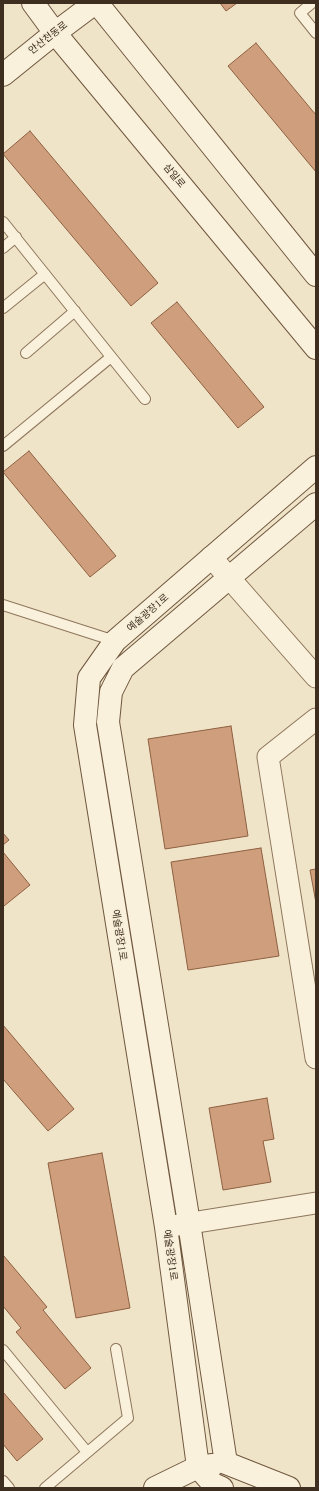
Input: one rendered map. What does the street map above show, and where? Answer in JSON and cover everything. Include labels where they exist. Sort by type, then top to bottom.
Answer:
[{"type":"street","name":"안산천동로","points":[[3,75],[55,33],[96,3]]},
{"type":"street","points":[[96,3],[316,275]]},
{"type":"street","name":"삼일로","points":[[35,5],[55,33],[316,348]]},
{"type":"street","name":"예술광장1로","points":[[198,1467],[166,1227],[85,725],[89,678],[115,641],[316,467]]},
{"type":"street","points":[[198,1467],[215,1487],[226,1463],[189,1223],[108,722],[111,692],[123,668],[316,504]]},
{"type":"street","points":[[211,558],[316,677]]},
{"type":"street","points":[[316,719],[268,757],[316,1058]]},
{"type":"street","points":[[166,1227],[316,1203]]},
{"type":"street","points":[[155,1488],[198,1467],[226,1463],[289,1488]]},
{"type":"lane","points":[[312,3],[300,13],[316,33]]},
{"type":"lane","points":[[3,222],[145,398]]},
{"type":"lane","points":[[3,248],[16,237]]},
{"type":"lane","points":[[3,308],[45,274]]},
{"type":"lane","points":[[26,353],[75,311]]},
{"type":"lane","points":[[3,446],[111,357]]},
{"type":"lane","points":[[3,605],[115,641]]},
{"type":"lane","points":[[45,1488],[128,1418],[116,1349]]},
{"type":"lane","points":[[3,1350],[87,1452]]},
{"type":"lane","points":[[3,1481],[9,1488]]},
{"type":"building","points":[[220,3],[237,3],[226,11]]},
{"type":"building","points":[[256,43],[316,115],[316,172],[228,66]]},
{"type":"building","points":[[30,131],[158,283],[131,306],[3,154]]},
{"type":"building","points":[[177,302],[264,407],[238,428],[151,323]]},
{"type":"building","points":[[29,451],[116,556],[90,577],[3,472]]},
{"type":"building","points":[[231,726],[248,836],[165,849],[148,739]]},
{"type":"building","points":[[3,833],[9,840],[3,845]]},
{"type":"building","points":[[261,848],[279,956],[188,970],[171,862]]},
{"type":"building","points":[[3,852],[30,885],[4,906],[3,905]]},
{"type":"building","points":[[316,869],[316,903],[310,870]]},
{"type":"building","points":[[3,1025],[74,1109],[48,1131],[3,1079]]},
{"type":"building","points":[[267,1098],[274,1139],[263,1141],[271,1182],[223,1190],[209,1108]]},
{"type":"building","points":[[102,1153],[130,1308],[76,1318],[48,1163]]},
{"type":"building","points":[[3,1255],[47,1307],[43,1310],[91,1368],[65,1389],[16,1332],[21,1328],[3,1306]]},
{"type":"building","points":[[3,1392],[43,1439],[17,1461],[3,1444]]}]
